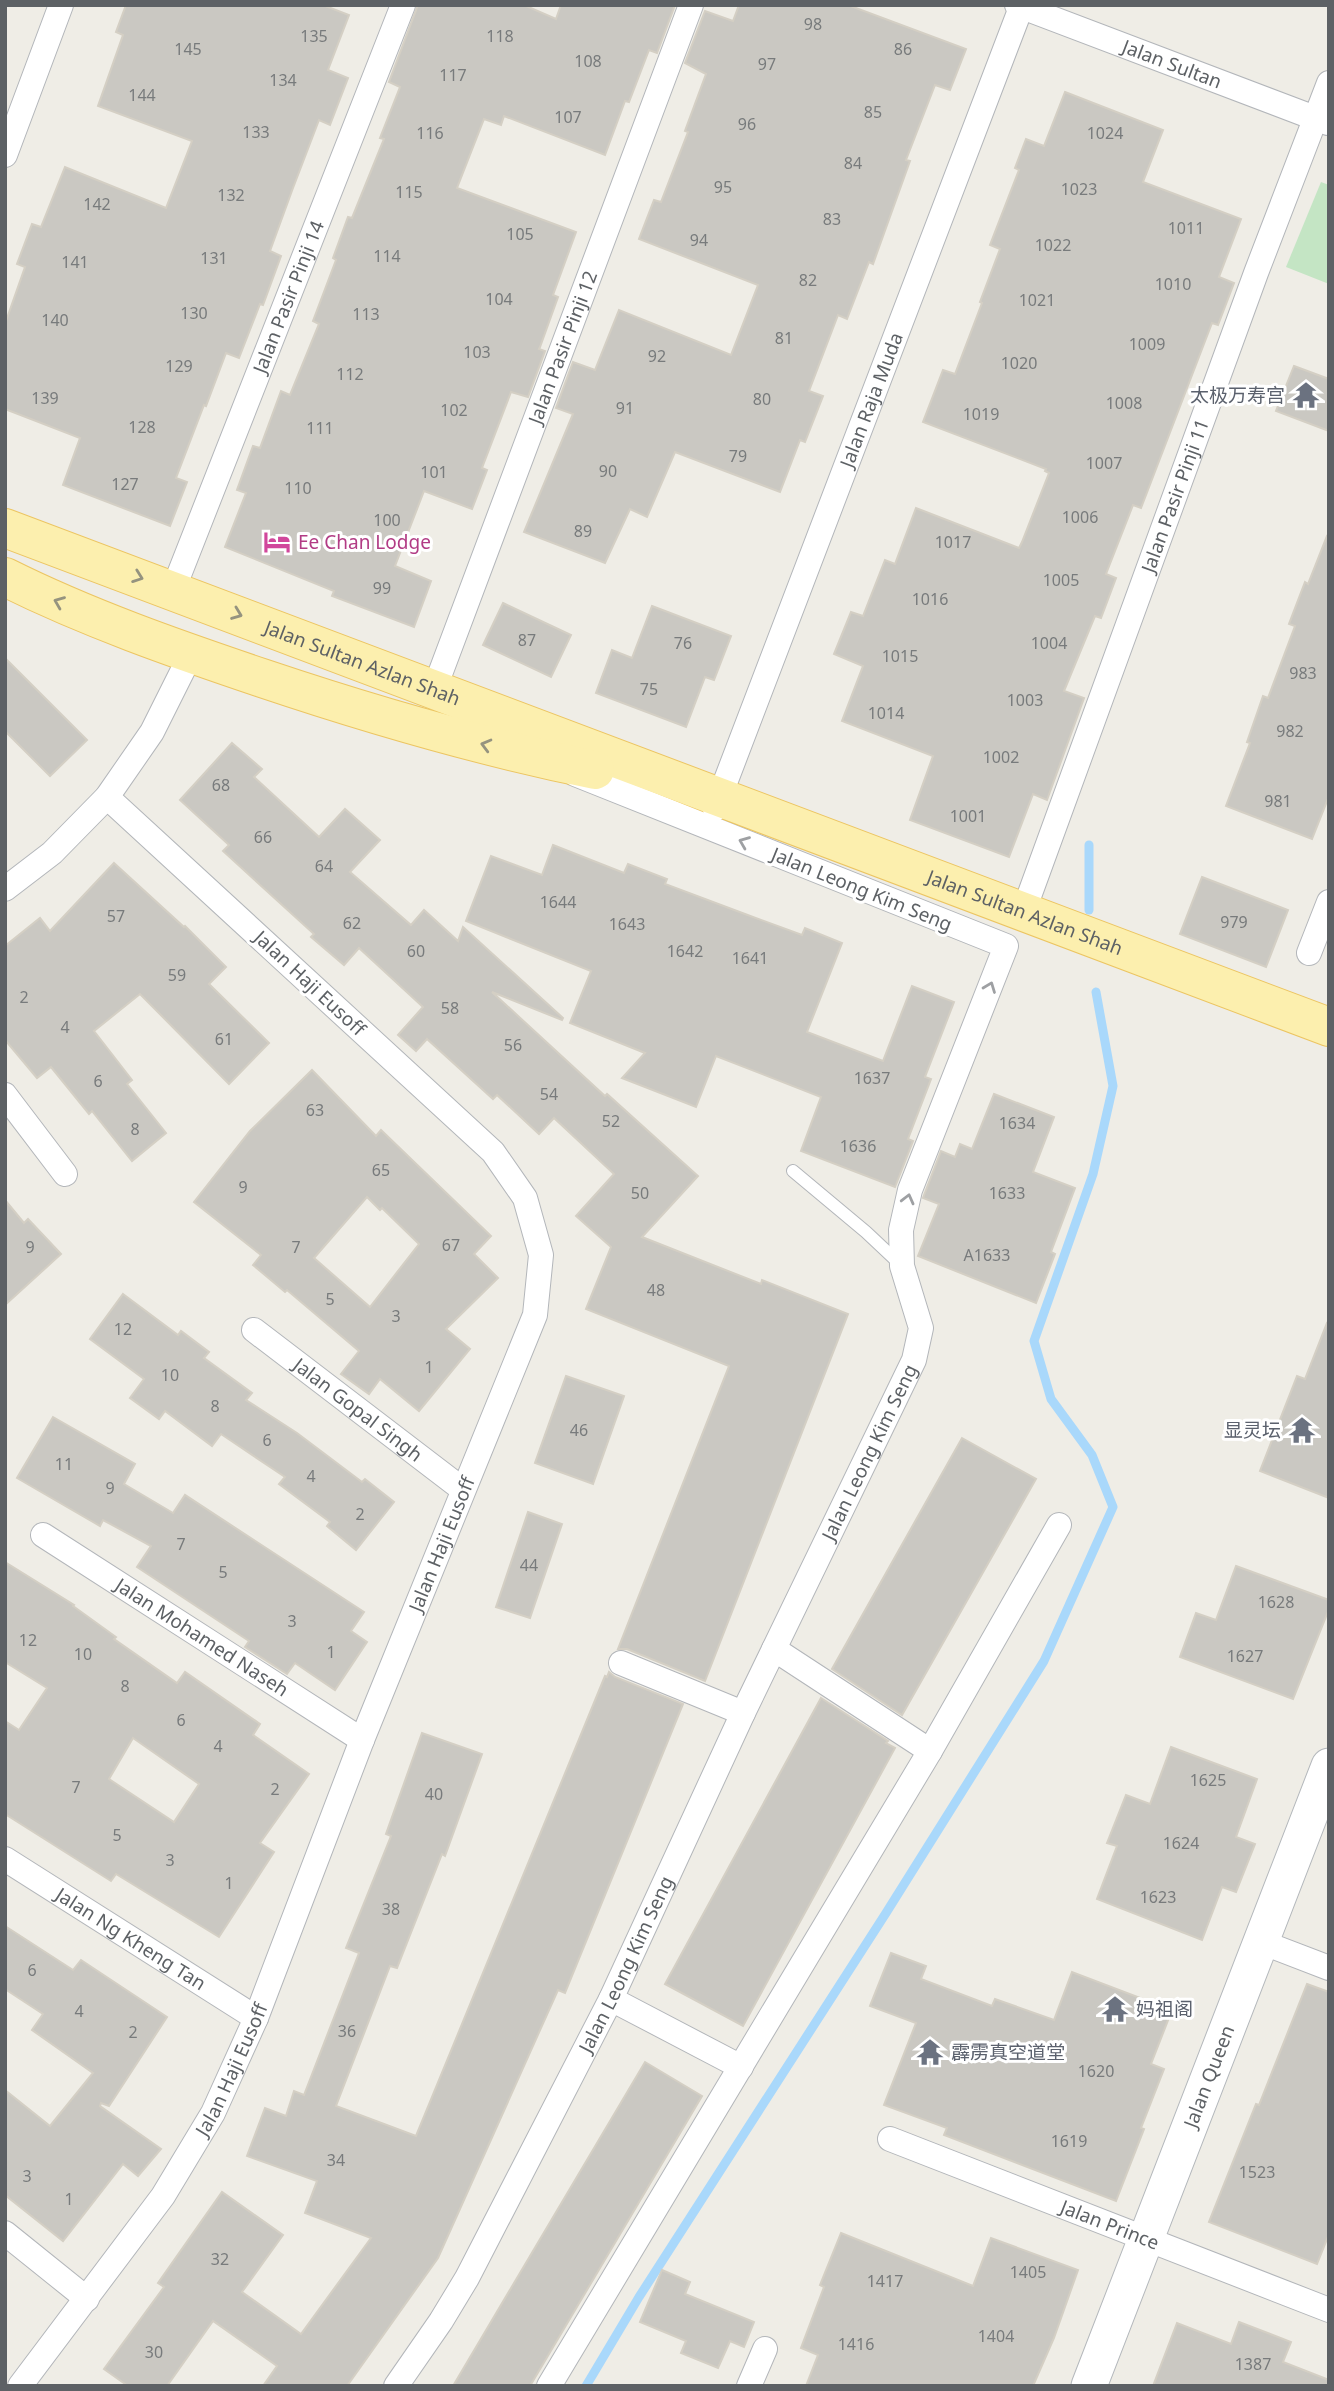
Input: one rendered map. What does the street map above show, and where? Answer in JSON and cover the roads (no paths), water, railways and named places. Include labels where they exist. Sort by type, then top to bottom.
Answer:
[{"type":"main road","name":"Jalan Sultan Azlan Shah","points":[[5,528],[434,690],[714,812]]},
{"type":"main road","points":[[5,545],[187,634],[191,654],[209,641],[236,645],[374,684],[434,690]]},
{"type":"main road","name":"Jalan Sultan Azlan Shah","points":[[5,577],[33,591],[191,654],[360,711],[532,757],[1024,911],[1329,1027]]},
{"type":"main road","name":"Jalan Queen","points":[[1090,2386],[1329,1766]]},
{"type":"street","points":[[5,155],[61,5]]},
{"type":"street","name":"Jalan Pasir Pinji 14","points":[[173,590],[403,5]]},
{"type":"street","name":"Jalan Pasir Pinji 12","points":[[434,690],[691,5]]},
{"type":"street","name":"Jalan Sultan","points":[[1020,6],[1322,121]]},
{"type":"street","name":"Jalan Raja Muda","points":[[714,812],[1020,6]]},
{"type":"street","name":"Jalan Pasir Pinji 11","points":[[1024,911],[1322,121],[1329,83]]},
{"type":"street","points":[[5,889],[52,853],[107,797],[152,732],[191,654]]},
{"type":"street","name":"Jalan Haji Eusoff","points":[[20,2386],[163,2196],[213,2113],[256,2018],[362,1740],[535,1315],[541,1255],[525,1198],[493,1152],[107,797]]},
{"type":"street","name":"Jalan Leong Kim Seng","points":[[396,2386],[467,2278],[611,1998],[743,1713],[914,1360],[921,1328],[902,1266],[901,1230],[910,1190],[1006,946],[714,812]]},
{"type":"street","points":[[1309,953],[1329,902]]},
{"type":"street","points":[[5,1095],[65,1174]]},
{"type":"street","name":"Jalan Gopal Singh","points":[[254,1330],[462,1489]]},
{"type":"street","points":[[549,2386],[930,1751],[1059,1525]]},
{"type":"street","name":"Jalan Mohamed Naseh","points":[[43,1535],[362,1740]]},
{"type":"street","points":[[774,1649],[930,1751]]},
{"type":"street","points":[[621,1663],[743,1713]]},
{"type":"street","name":"Jalan Ng Kheng Tan","points":[[5,1859],[256,2018]]},
{"type":"street","points":[[1261,1942],[1329,1968]]},
{"type":"street","points":[[611,1998],[741,2067]]},
{"type":"street","name":"Jalan Prince","points":[[890,2139],[1329,2310]]},
{"type":"street","points":[[5,2233],[87,2299]]},
{"type":"street","points":[[749,2386],[765,2349]]},
{"type":"lane","points":[[793,1171],[856,1223],[902,1266]]},
{"type":"waterway","points":[[1089,845],[1089,910]]},
{"type":"waterway","points":[[586,2386],[639,2297],[1044,1661],[1113,1507],[1092,1455],[1051,1399],[1034,1341],[1093,1174],[1113,1086],[1096,992]]},
{"type":"place","name":"太极万寿宫","points":[[1306,395]]},
{"type":"place","name":"Ee Chan Lodge","points":[[277,542]]},
{"type":"place","name":"显灵坛","points":[[1302,1430]]},
{"type":"place","name":"妈祖阁","points":[[1115,2009]]},
{"type":"place","name":"霹雳真空道堂","points":[[930,2052]]}]
